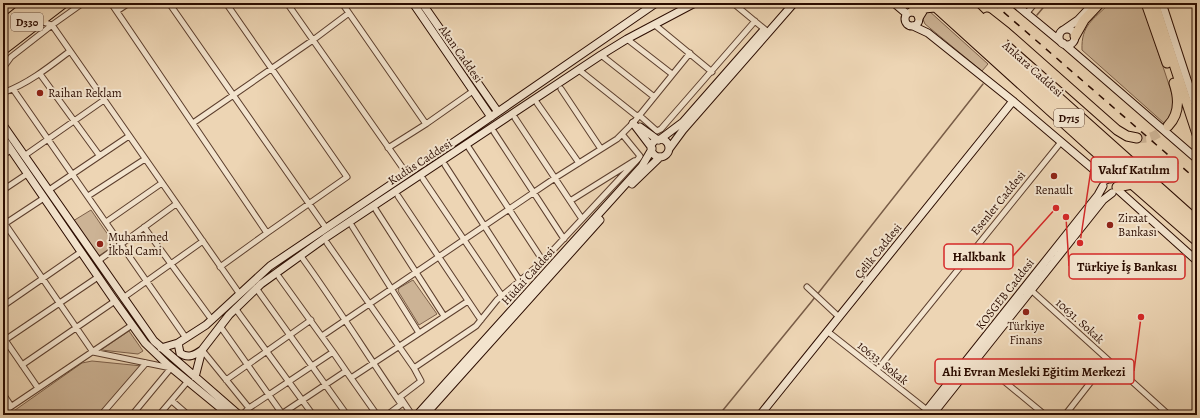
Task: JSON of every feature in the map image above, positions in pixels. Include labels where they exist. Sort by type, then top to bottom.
[{"type":"highway","points":[[3,24],[29,3]]},
{"type":"highway","name":"D330","points":[[3,32],[40,3]]},
{"type":"highway","name":"D330","points":[[3,40],[52,3]]},
{"type":"highway","points":[[3,50],[64,3]]},
{"type":"highway","points":[[914,15],[919,3]]},
{"type":"highway","name":"Ankara Caddesi","points":[[953,3],[1197,221]]},
{"type":"highway","points":[[967,3],[1006,32],[1117,130],[1127,136],[1137,138]]},
{"type":"highway","points":[[967,3],[1033,70],[1197,214]]},
{"type":"highway","points":[[1075,38],[1082,23],[1100,3]]},
{"type":"highway","points":[[1146,3],[1178,96],[1177,112],[1168,126]]},
{"type":"highway","points":[[1154,3],[1197,134]]},
{"type":"highway","points":[[914,15],[924,8],[936,4],[974,42],[1110,165],[1197,241]]},
{"type":"highway","name":"Ankara Caddesi","points":[[936,4],[1025,79],[1197,232]]},
{"type":"highway","points":[[974,42],[1025,79]]},
{"type":"highway","points":[[1106,181],[1110,165]]},
{"type":"highway","points":[[1115,190],[1132,184]]},
{"type":"highway","points":[[1179,216],[1197,236]]},
{"type":"street","points":[[3,68],[11,57],[83,3]]},
{"type":"street","points":[[111,3],[267,233]]},
{"type":"street","points":[[117,11],[129,3]]},
{"type":"street","points":[[169,3],[326,228]]},
{"type":"street","points":[[220,267],[347,177],[226,3]]},
{"type":"street","points":[[287,3],[407,174]]},
{"type":"street","points":[[342,3],[426,124]]},
{"type":"street","name":"Akan Caddesi","points":[[413,3],[491,117]]},
{"type":"street","name":"Akan Caddesi","points":[[422,3],[498,112]]},
{"type":"street","name":"Kudüs Caddesi","points":[[161,348],[178,343],[212,320],[270,266],[491,117],[656,3]]},
{"type":"street","name":"Kudüs Caddesi","points":[[194,377],[202,350],[220,326],[256,288],[325,238],[602,55],[685,6],[695,3]]},
{"type":"street","points":[[733,3],[766,31]]},
{"type":"street","points":[[637,118],[654,154],[660,157],[666,154],[788,3]]},
{"type":"street","points":[[652,148],[654,142],[687,117],[766,31],[794,3]]},
{"type":"street","points":[[894,3],[914,15],[928,33],[1013,101],[1106,181],[1116,181],[1115,190]]},
{"type":"street","points":[[1014,3],[1062,42],[1197,159]]},
{"type":"street","points":[[1026,14],[1035,3]]},
{"type":"street","points":[[1062,42],[1060,34],[1064,29],[1078,20],[1094,3]]},
{"type":"street","points":[[1162,3],[1197,110]]},
{"type":"street","points":[[193,123],[272,69],[349,13]]},
{"type":"street","points":[[914,15],[906,22],[928,33]]},
{"type":"street","points":[[913,26],[917,24],[914,15]]},
{"type":"street","points":[[40,21],[52,25],[239,294]]},
{"type":"street","points":[[579,70],[637,118],[657,131],[661,129],[755,22]]},
{"type":"street","points":[[1036,22],[1052,29],[1071,30],[1075,38],[1077,51],[1082,60]]},
{"type":"street","points":[[654,25],[712,72]]},
{"type":"street","points":[[1062,42],[1070,44],[1075,38]]},
{"type":"street","points":[[627,39],[672,74]]},
{"type":"street","points":[[3,82],[5,92],[13,89],[40,74],[70,51]]},
{"type":"street","points":[[322,336],[622,134],[637,118],[653,96],[690,53]]},
{"type":"street","points":[[602,55],[653,96]]},
{"type":"street","points":[[40,74],[99,155]]},
{"type":"street","points":[[13,89],[186,338]]},
{"type":"street","points":[[561,89],[601,149]]},
{"type":"street","points":[[388,148],[474,91]]},
{"type":"street","points":[[24,156],[104,100]]},
{"type":"street","name":"Çelik Caddesi","points":[[760,415],[1013,101]]},
{"type":"street","points":[[537,104],[579,163]]},
{"type":"street","points":[[515,118],[582,219]]},
{"type":"street","points":[[637,118],[658,140],[666,142],[669,149]]},
{"type":"street","points":[[3,125],[154,341],[240,415],[333,352]]},
{"type":"street","points":[[494,132],[564,239]]},
{"type":"street","points":[[414,368],[476,326],[502,296],[543,261],[640,156],[622,134]]},
{"type":"street","points":[[48,190],[129,136]]},
{"type":"street","points":[[3,138],[145,343],[172,368],[229,415]]},
{"type":"street","name":"Esenler Caddesi","points":[[877,370],[1061,142]]},
{"type":"street","points":[[469,148],[543,261]]},
{"type":"street","name":"Hüdai Caddesi","points":[[418,415],[642,166],[652,148]]},
{"type":"street","points":[[3,155],[11,150]]},
{"type":"street","name":"Hüdai Caddesi","points":[[425,415],[631,185],[660,157]]},
{"type":"street","points":[[570,201],[638,158]]},
{"type":"street","points":[[88,196],[145,159]]},
{"type":"street","points":[[445,165],[520,281]]},
{"type":"street","points":[[3,190],[27,174]]},
{"type":"street","points":[[423,179],[502,296]]},
{"type":"street","points":[[1106,181],[1106,191],[1115,190],[1197,261]]},
{"type":"street","name":"KOSGEB Caddesi","points":[[927,413],[1098,195],[1106,181]]},
{"type":"street","points":[[106,222],[162,183]]},
{"type":"street","name":"KOSGEB Caddesi","points":[[927,413],[976,358],[1104,200],[1115,190]]},
{"type":"street","points":[[398,196],[481,320]]},
{"type":"street","points":[[44,198],[4,224],[93,352],[172,368]]},
{"type":"street","points":[[98,261],[176,204]]},
{"type":"street","points":[[376,210],[444,316]]},
{"type":"street","points":[[352,226],[419,333]]},
{"type":"street","points":[[144,227],[212,320]]},
{"type":"street","points":[[123,298],[203,241]]},
{"type":"street","points":[[327,243],[422,381],[400,397],[402,403]]},
{"type":"street","points":[[3,306],[81,252]]},
{"type":"street","points":[[303,259],[326,291],[344,322],[373,364],[412,415]]},
{"type":"street","points":[[38,388],[4,338],[98,277]]},
{"type":"street","points":[[279,277],[377,415]]},
{"type":"street","points":[[807,287],[839,317]]},
{"type":"street","points":[[256,288],[347,415]]},
{"type":"street","name":"10631. Sokak","points":[[1031,290],[1169,415]]},
{"type":"street","points":[[351,378],[468,300]]},
{"type":"street","points":[[22,365],[115,301]]},
{"type":"street","points":[[236,308],[313,415]]},
{"type":"street","points":[[226,380],[311,320]]},
{"type":"street","points":[[3,412],[132,325]]},
{"type":"street","points":[[220,326],[282,415],[346,371]]},
{"type":"street","name":"10633. Sokak","points":[[828,331],[877,370],[927,413]]},
{"type":"street","points":[[178,343],[180,353],[184,355],[194,355],[202,350],[249,408]]},
{"type":"street","points":[[976,358],[1045,415]]},
{"type":"street","points":[[1065,415],[1108,360]]},
{"type":"street","points":[[101,415],[146,363]]},
{"type":"street","points":[[132,415],[172,368]]},
{"type":"street","points":[[159,415],[188,381]]},
{"type":"street","points":[[3,394],[11,406]]},
{"type":"street","points":[[172,401],[188,415]]},
{"type":"street","points":[[387,415],[402,403]]},
{"type":"shaded area","points":[[1110,3],[1140,3],[1143,6],[1174,100],[1172,112],[1165,124],[1082,50],[1082,42],[1086,29],[1093,19]]},
{"type":"shaded area","points":[[928,10],[988,64],[982,71],[925,24],[922,17]]},
{"type":"shaded area","points":[[91,210],[115,245],[97,257],[73,221]]},
{"type":"shaded area","points":[[413,280],[437,314],[419,325],[398,291],[399,288]]},
{"type":"shaded area","points":[[129,331],[143,351],[138,354],[101,350]]},
{"type":"shaded area","points":[[92,361],[142,366],[100,415],[8,415],[82,363]]},
{"type":"waterway","points":[[1037,15],[1047,3]]},
{"type":"waterway","points":[[719,415],[812,301],[983,84]]},
{"type":"tunnel","points":[[1137,138],[1150,137],[1168,126]]},
{"type":"railway","points":[[993,3],[1197,180]]},
{"type":"place","name":"Raihan Reklam","points":[[40,93]]},
{"type":"place","name":"Renault","points":[[1054,176]]},
{"type":"place","name":"Halkbank","points":[[1056,208]]},
{"type":"place","name":"Türkiye İş Bankası","points":[[1066,217]]},
{"type":"place","name":"Ziraat Bankası","points":[[1110,225]]},
{"type":"place","name":"Vakıf Katılım","points":[[1080,243]]},
{"type":"place","name":"Muhammed İkbal Cami","points":[[100,244]]},
{"type":"place","name":"Türkiye Finans","points":[[1026,312]]},
{"type":"place","name":"Ahi Evran Mesleki Eğitim Merkezi","points":[[1141,317]]}]
